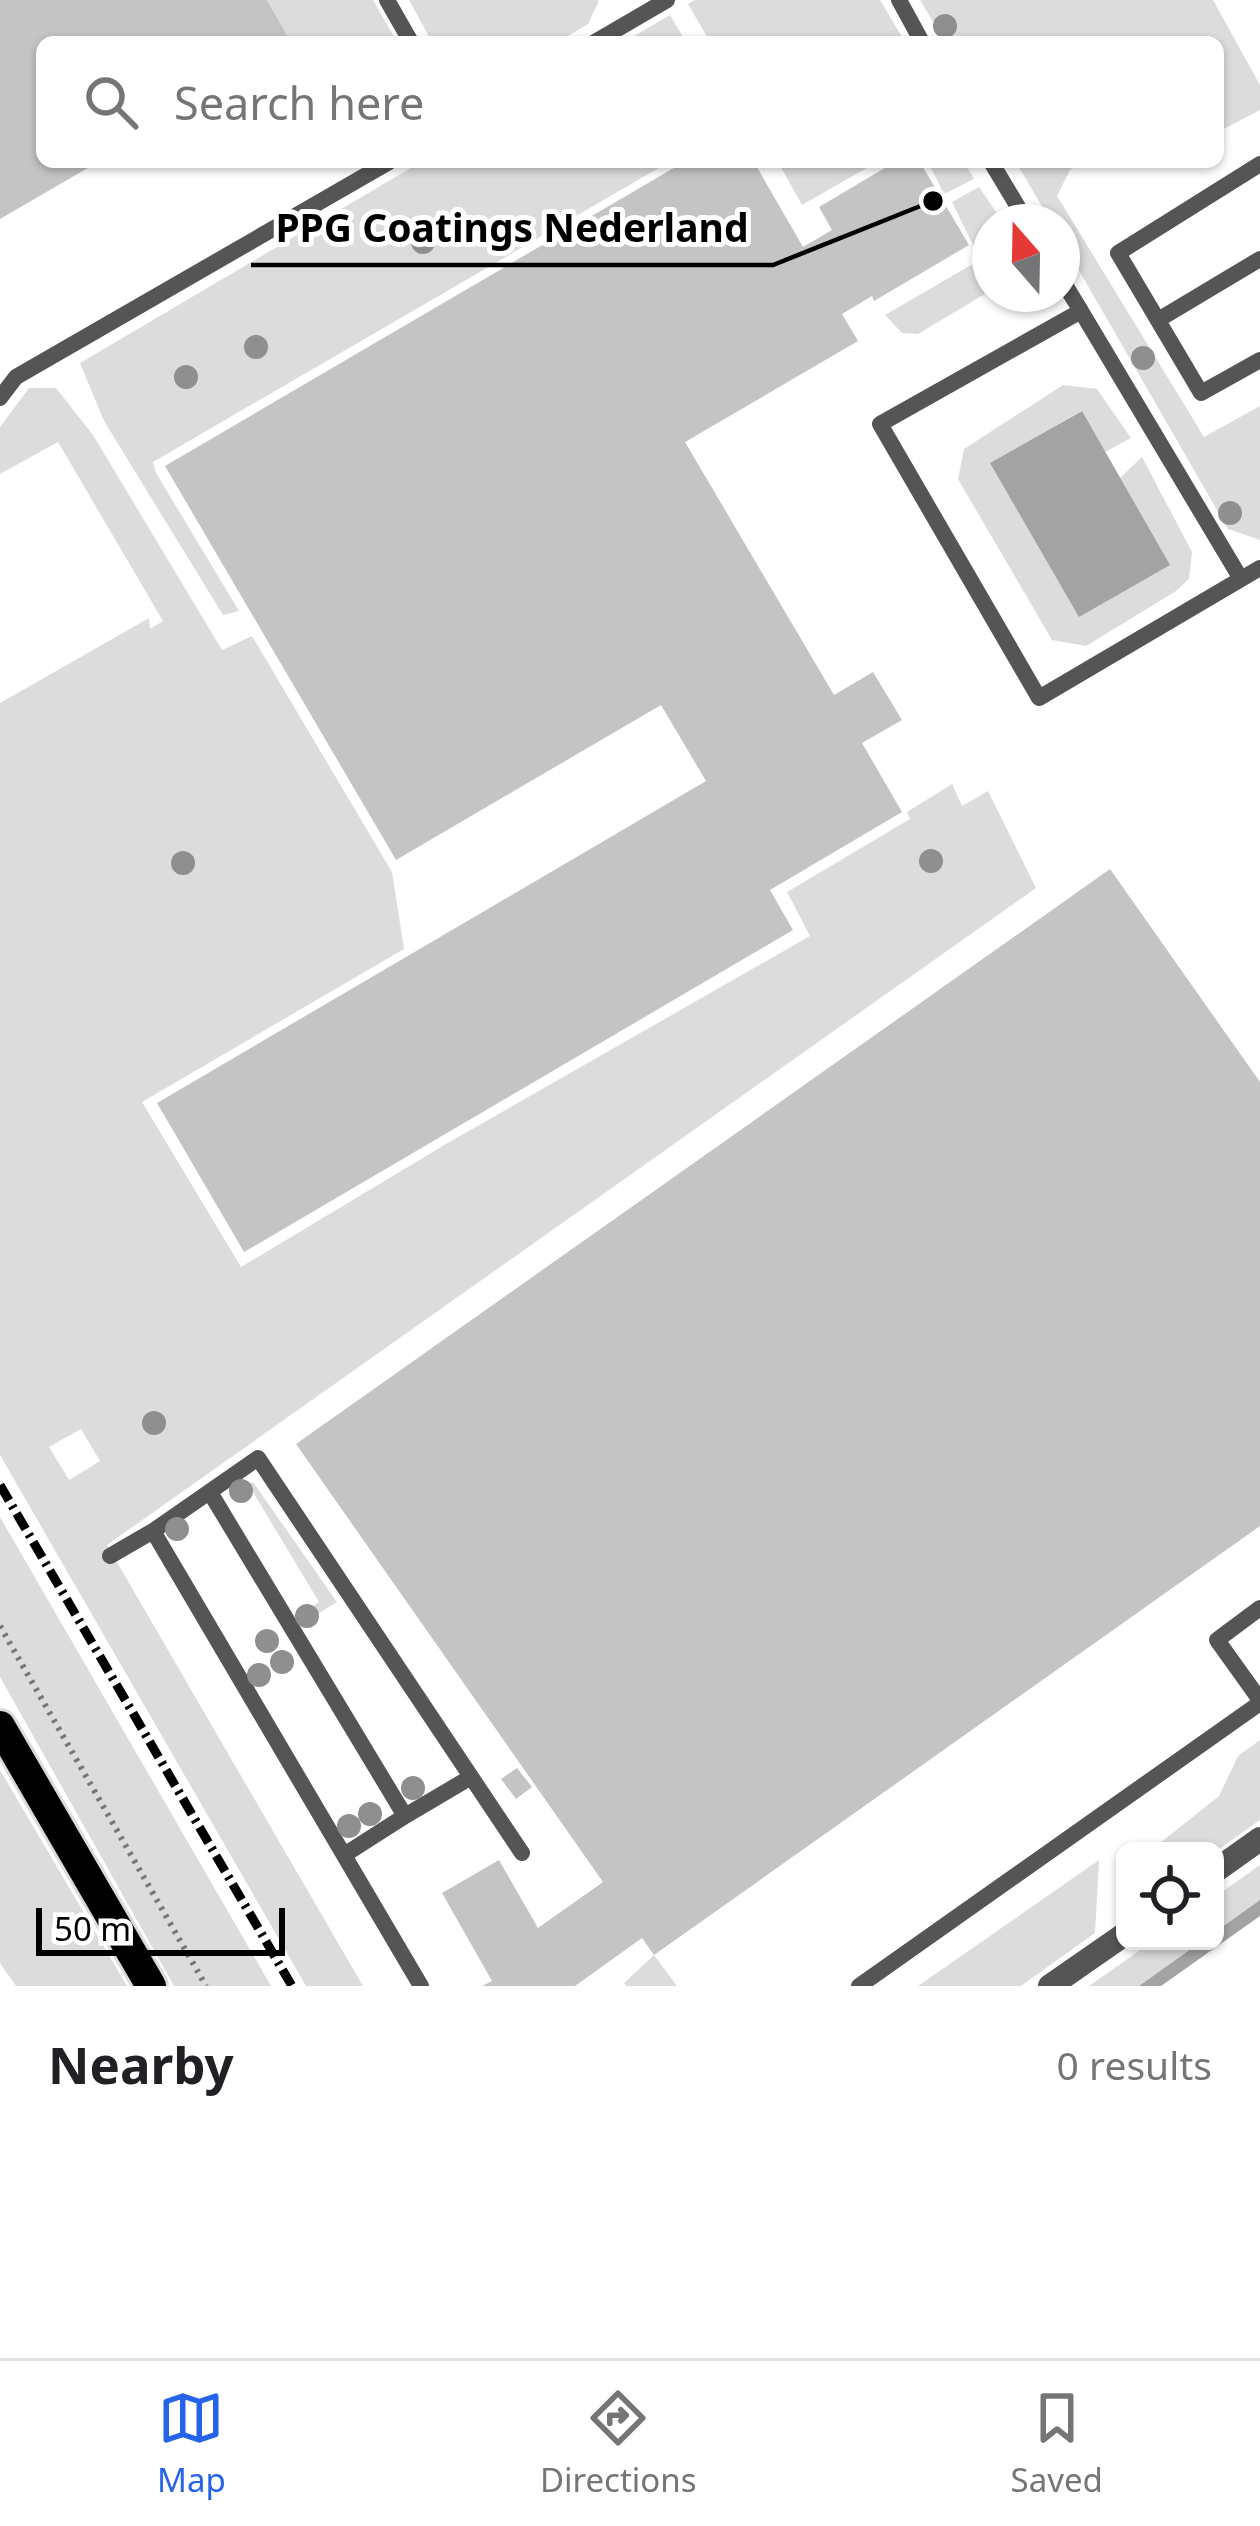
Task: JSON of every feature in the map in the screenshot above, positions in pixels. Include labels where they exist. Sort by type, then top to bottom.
[{"type":"main road","points":[[0,1726],[151,1986]]},
{"type":"street","points":[[1224,1865],[1260,1839]]},
{"type":"street","points":[[1050,1986],[1116,1940]]},
{"type":"lane","points":[[387,0],[408,36]]},
{"type":"lane","points":[[605,36],[667,0]]},
{"type":"lane","points":[[898,0],[919,36]]},
{"type":"lane","points":[[1260,164],[1118,253],[1202,393],[1260,360]]},
{"type":"lane","points":[[0,398],[16,377],[379,168]]},
{"type":"lane","points":[[995,168],[1017,204]]},
{"type":"lane","points":[[1158,320],[1260,259]]},
{"type":"lane","points":[[1241,580],[1081,311],[880,424],[1039,698],[1241,580],[1260,568]]},
{"type":"lane","points":[[110,1556],[211,1494],[258,1458],[522,1853]]},
{"type":"lane","points":[[211,1494],[405,1816]]},
{"type":"lane","points":[[154,1531],[421,1986]]},
{"type":"lane","points":[[860,1986],[1260,1702],[1216,1640],[1260,1608]]},
{"type":"lane","points":[[344,1855],[471,1777]]},
{"type":"path","points":[[0,1626],[206,1986]]},
{"type":"shaded area","points":[[267,0],[373,0],[394,36],[372,36],[288,36]]},
{"type":"shaded area","points":[[409,0],[598,0],[588,24],[568,36],[429,36]]},
{"type":"shaded area","points":[[695,0],[880,0],[901,36],[707,36],[688,4]]},
{"type":"shaded area","points":[[920,0],[1213,0],[1260,85],[1260,110],[1224,129],[1224,36],[941,36]]},
{"type":"shaded area","points":[[670,15],[682,36],[634,36]]},
{"type":"shaded area","points":[[411,168],[659,168],[153,462],[239,611],[223,615],[104,421],[80,363]]},
{"type":"shaded area","points":[[781,168],[867,168],[802,205]]},
{"type":"shaded area","points":[[931,168],[968,168],[974,179],[944,194]]},
{"type":"shaded area","points":[[1020,168],[1073,168],[1057,196],[1062,204],[1040,204]]},
{"type":"shaded area","points":[[979,187],[991,204],[972,204],[972,243],[952,202]]},
{"type":"shaded area","points":[[1080,234],[1204,437],[1260,406],[1260,540],[1228,529],[1080,272]]},
{"type":"shaded area","points":[[972,264],[972,302],[918,334],[902,333],[885,315]]},
{"type":"shaded area","points":[[1063,385],[1097,389],[1131,438],[1105,452],[1081,411],[991,463],[1169,565],[1120,478],[1142,457],[1192,552],[1189,579],[1176,591],[1086,646],[1052,640],[958,479],[964,449]]},
{"type":"shaded area","points":[[29,388],[56,388],[93,435],[222,650],[252,636],[392,872],[404,949],[142,1102],[241,1267],[810,936],[787,892],[910,819],[907,812],[952,784],[962,806],[988,791],[1036,888],[107,1545],[363,1986],[306,1986],[0,1455],[0,703],[149,618],[150,629],[163,621],[58,442],[0,474],[0,427]],"holes":[[[81,1429],[100,1461],[69,1480],[49,1447]]]},
{"type":"shaded area","points":[[1082,411],[1170,565],[1079,617],[990,463]]},
{"type":"shaded area","points":[[253,1482],[337,1602],[305,1622],[300,1615],[319,1602],[253,1492],[233,1500],[230,1495]]},
{"type":"shaded area","points":[[0,1517],[271,1986],[174,1986],[0,1677]]},
{"type":"shaded area","points":[[1260,1740],[1260,1820],[1224,1846],[1161,1842],[1219,1796],[1238,1756]]},
{"type":"shaded area","points":[[0,1770],[127,1986],[16,1986],[0,1963]]},
{"type":"shaded area","points":[[1099,1860],[1095,1933],[1021,1986],[918,1986]]},
{"type":"shaded area","points":[[1260,1865],[1260,1900],[1224,1926],[1224,1891]]},
{"type":"shaded area","points":[[1260,1900],[1260,1916],[1224,1941],[1224,1926]]},
{"type":"shaded area","points":[[1140,1950],[1189,1950],[1139,1986],[1089,1986]]},
{"type":"shaded area","points":[[1189,1950],[1212,1950],[1161,1986],[1139,1986]]},
{"type":"shaded area","points":[[654,1955],[677,1986],[626,1986],[624,1983]]},
{"type":"building","points":[[0,0],[267,0],[288,36],[36,36],[36,168],[88,168],[0,219]]},
{"type":"building","points":[[674,168],[757,168],[803,247],[832,230],[819,207],[885,168],[924,168],[969,245],[874,301],[872,296],[842,314],[858,341],[685,442],[834,695],[873,672],[902,720],[862,743],[902,812],[770,890],[793,930],[244,1252],[157,1103],[706,781],[661,705],[396,860],[165,466]]},
{"type":"building","points":[[1110,869],[1260,1082],[1260,1526],[654,1955],[642,1938],[575,1986],[482,1986],[492,1981],[442,1893],[499,1860],[538,1928],[603,1882],[296,1444]]},
{"type":"building","points":[[517,1768],[532,1787],[516,1799],[501,1779]]},
{"type":"railway","points":[[0,1485],[292,1986]]},
{"type":"place","name":"PPG Coatings Nederland","points":[[933,201]]}]
